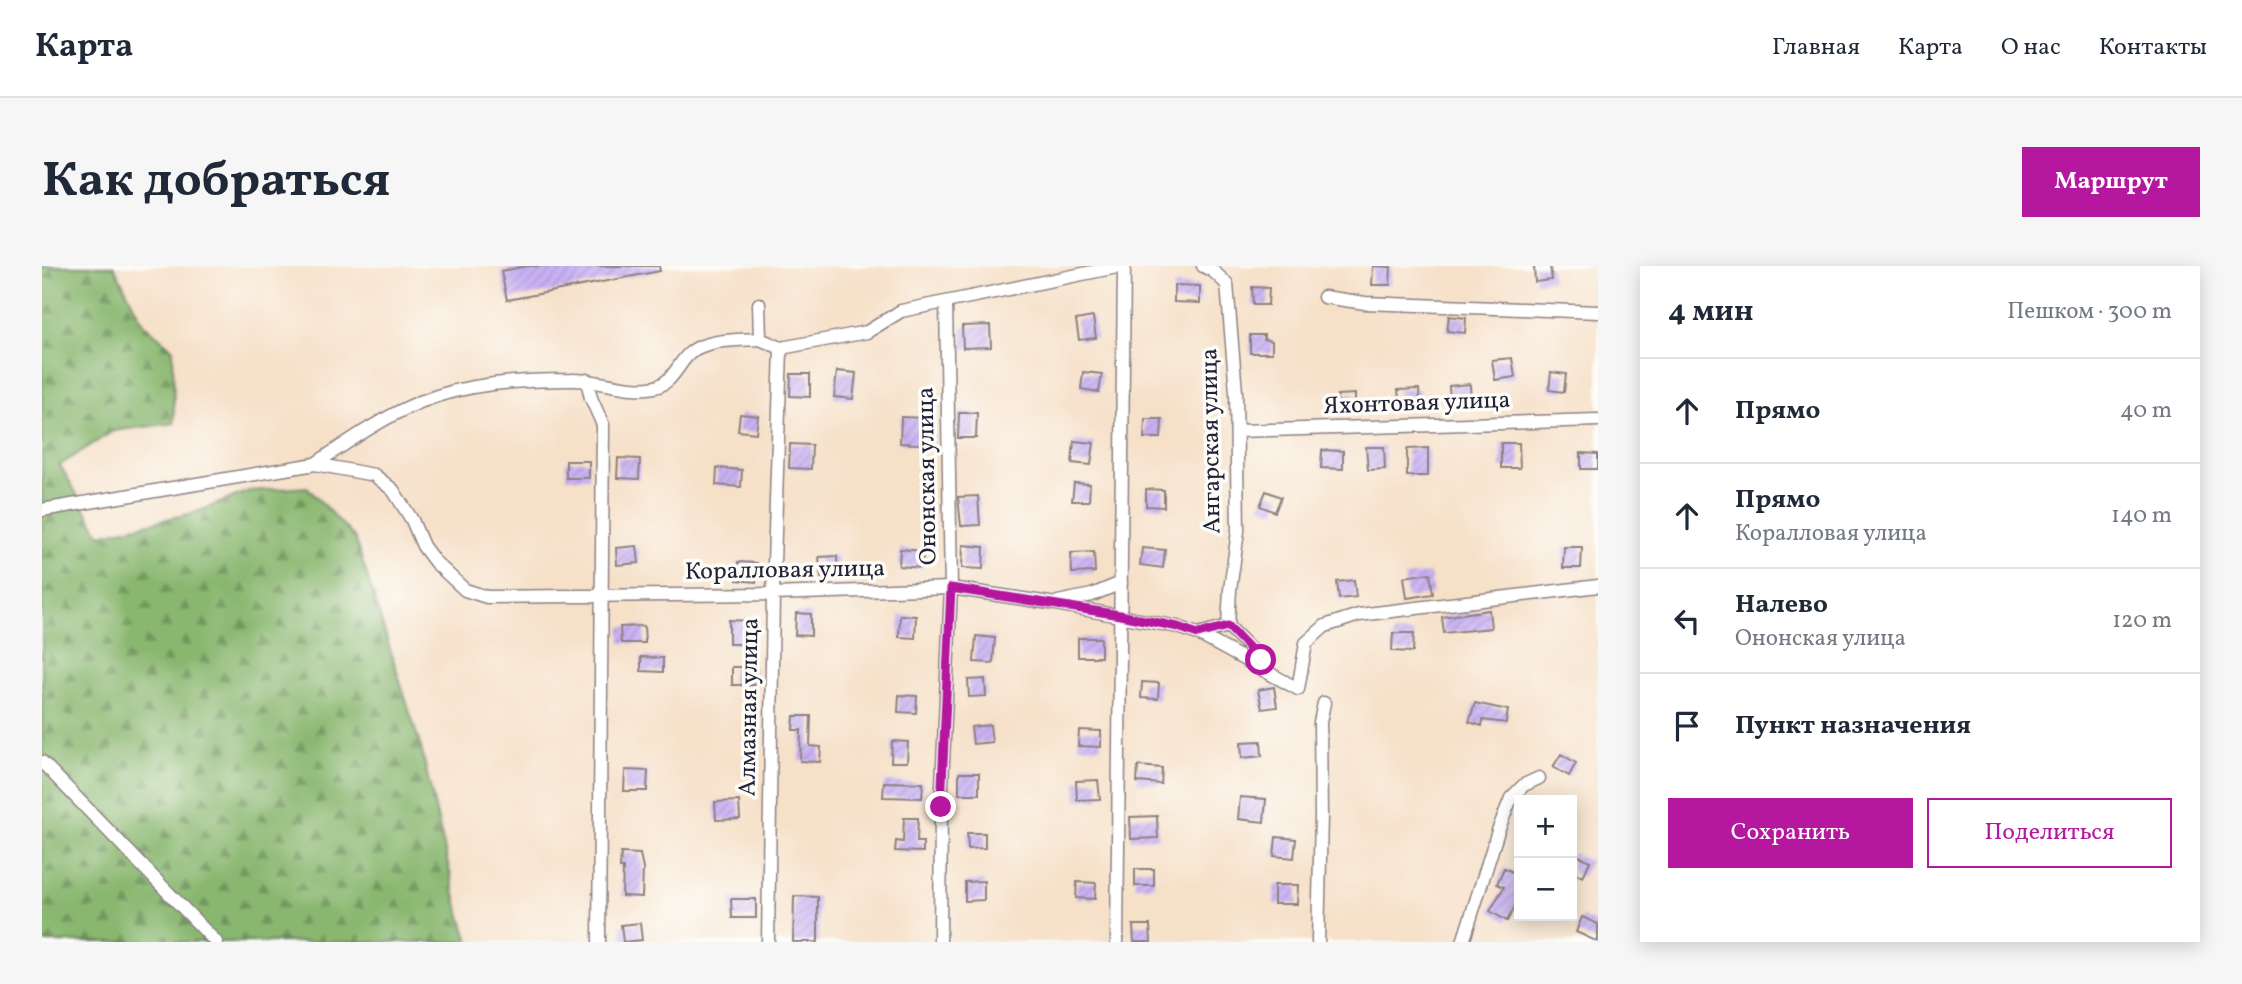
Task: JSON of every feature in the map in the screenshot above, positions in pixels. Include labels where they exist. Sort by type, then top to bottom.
[{"type":"street","points":[[42,510],[315,464],[347,442],[420,402],[461,391],[514,381],[587,380],[631,388],[657,387],[670,379],[696,349],[719,342],[760,339],[781,348],[867,332],[901,311],[1123,266],[1116,942]]},
{"type":"street","name":"Ангарская улица","points":[[1203,266],[1227,284],[1237,431],[1238,531],[1228,626]]},
{"type":"street","points":[[1324,297],[1365,303],[1598,312]]},
{"type":"street","name":"Ононская улица","points":[[940,942],[941,807],[951,588],[946,302]]},
{"type":"street","points":[[759,304],[760,339]]},
{"type":"street","name":"Алмазная улица","points":[[768,942],[773,594],[781,348]]},
{"type":"street","points":[[587,380],[591,398],[603,425],[599,942]]},
{"type":"street","name":"Яхонтовая улица","points":[[1237,431],[1598,420]]},
{"type":"street","name":"Коралловая улица","points":[[315,464],[374,475],[393,490],[412,520],[423,546],[435,562],[465,590],[487,597],[773,594],[951,588],[1178,627],[1198,634],[1298,689],[1306,643],[1325,625],[1359,615],[1598,586]]},
{"type":"street","points":[[1050,603],[1092,595],[1121,583]]},
{"type":"street","points":[[1198,634],[1228,626],[1261,660],[1268,673]]},
{"type":"street","points":[[1318,942],[1320,733],[1324,702]]},
{"type":"street","points":[[42,762],[216,942]]},
{"type":"street","points":[[1463,942],[1498,831],[1511,799],[1524,785],[1539,778]]},
{"type":"green space","points":[[42,266],[114,266],[143,324],[173,349],[174,423],[113,431],[60,465],[100,535],[197,512],[249,491],[307,487],[355,538],[421,748],[457,903],[469,942],[42,942]]},
{"type":"building","points":[[527,266],[659,266],[660,271],[507,300],[501,271]]},
{"type":"building","points":[[1373,266],[1391,267],[1390,285],[1372,285]]},
{"type":"building","points":[[1534,266],[1550,266],[1552,280],[1535,282]]},
{"type":"building","points":[[1174,285],[1200,286],[1200,303],[1174,302]]},
{"type":"building","points":[[1252,287],[1269,288],[1268,305],[1253,305]]},
{"type":"building","points":[[1449,316],[1466,318],[1465,333],[1447,331]]},
{"type":"building","points":[[1093,317],[1096,338],[1079,340],[1076,320]]},
{"type":"building","points":[[990,325],[991,347],[963,348],[962,326]]},
{"type":"building","points":[[1250,335],[1264,335],[1264,339],[1272,341],[1272,353],[1250,353]]},
{"type":"building","points":[[1512,358],[1515,377],[1495,380],[1492,360]]},
{"type":"building","points":[[837,371],[856,373],[853,399],[834,397]]},
{"type":"building","points":[[1083,372],[1102,374],[1099,392],[1081,389]]},
{"type":"building","points":[[1551,372],[1566,374],[1564,392],[1549,390]]},
{"type":"building","points":[[791,374],[810,374],[810,397],[790,396]]},
{"type":"building","points":[[1470,384],[1471,404],[1450,405],[1449,386]]},
{"type":"building","points":[[1419,389],[1420,406],[1400,408],[1398,390]]},
{"type":"building","points":[[1355,394],[1355,409],[1338,409],[1337,395]]},
{"type":"building","points":[[959,413],[977,413],[976,438],[958,438]]},
{"type":"building","points":[[740,414],[758,416],[756,433],[738,431]]},
{"type":"building","points":[[901,417],[925,418],[924,433],[934,434],[934,445],[900,443]]},
{"type":"building","points":[[1145,419],[1162,419],[1161,438],[1144,438]]},
{"type":"building","points":[[1074,441],[1094,443],[1091,465],[1072,463]]},
{"type":"building","points":[[1501,443],[1519,443],[1520,468],[1501,468]]},
{"type":"building","points":[[790,444],[812,445],[811,469],[789,468]]},
{"type":"building","points":[[1366,447],[1384,447],[1385,469],[1368,470]]},
{"type":"building","points":[[1428,448],[1428,476],[1407,476],[1407,449]]},
{"type":"building","points":[[1322,450],[1343,451],[1343,469],[1321,468]]},
{"type":"building","points":[[1581,453],[1598,454],[1598,469],[1581,469]]},
{"type":"building","points":[[618,458],[640,459],[639,479],[617,478]]},
{"type":"building","points":[[566,461],[589,461],[589,478],[566,478]]},
{"type":"building","points":[[717,468],[742,470],[741,487],[716,485]]},
{"type":"building","points":[[1074,483],[1090,484],[1089,501],[1072,501]]},
{"type":"building","points":[[1146,489],[1164,490],[1164,507],[1146,506]]},
{"type":"building","points":[[1266,491],[1281,497],[1275,512],[1260,506]]},
{"type":"building","points":[[978,496],[980,525],[961,526],[958,497]]},
{"type":"building","points":[[963,545],[984,547],[983,569],[962,568]]},
{"type":"building","points":[[637,546],[639,563],[617,565],[616,548]]},
{"type":"building","points":[[1564,547],[1582,547],[1581,568],[1563,568]]},
{"type":"building","points":[[1142,548],[1165,550],[1163,568],[1140,565]]},
{"type":"building","points":[[900,549],[923,551],[922,568],[899,566]]},
{"type":"building","points":[[1094,552],[1095,572],[1072,573],[1071,553]]},
{"type":"building","points":[[837,556],[838,577],[821,578],[819,557]]},
{"type":"building","points":[[738,562],[757,563],[756,582],[737,580]]},
{"type":"building","points":[[1430,573],[1433,594],[1407,598],[1404,577]]},
{"type":"building","points":[[1354,580],[1356,597],[1339,599],[1337,582]]},
{"type":"building","points":[[1489,610],[1491,628],[1444,633],[1442,617]]},
{"type":"building","points":[[796,613],[811,614],[811,636],[795,635]]},
{"type":"building","points":[[900,615],[916,616],[915,638],[899,637]]},
{"type":"building","points":[[729,620],[754,621],[754,644],[729,644]]},
{"type":"building","points":[[644,626],[645,643],[621,643],[620,627]]},
{"type":"building","points":[[1393,633],[1414,633],[1413,652],[1392,651]]},
{"type":"building","points":[[976,636],[995,638],[993,663],[974,662]]},
{"type":"building","points":[[1078,638],[1101,638],[1101,657],[1078,657]]},
{"type":"building","points":[[641,657],[663,658],[663,672],[641,671]]},
{"type":"building","points":[[732,667],[755,667],[755,685],[732,685]]},
{"type":"building","points":[[985,679],[986,696],[969,697],[968,680]]},
{"type":"building","points":[[1142,682],[1159,683],[1158,699],[1141,698]]},
{"type":"building","points":[[1274,687],[1277,707],[1262,709],[1258,690]]},
{"type":"building","points":[[899,695],[917,696],[916,713],[898,712]]},
{"type":"building","points":[[1475,703],[1508,710],[1506,723],[1483,720],[1482,726],[1469,722]]},
{"type":"building","points":[[794,716],[811,716],[810,746],[821,747],[820,762],[800,761],[801,730],[793,730]]},
{"type":"building","points":[[990,725],[992,742],[973,744],[971,727]]},
{"type":"building","points":[[1079,730],[1101,731],[1101,747],[1078,746]]},
{"type":"building","points":[[892,741],[908,742],[907,762],[891,762]]},
{"type":"building","points":[[1261,741],[1262,756],[1242,758],[1241,742]]},
{"type":"building","points":[[1561,754],[1576,763],[1569,776],[1553,767]]},
{"type":"building","points":[[1138,766],[1162,768],[1161,784],[1137,782]]},
{"type":"building","points":[[625,770],[648,771],[647,791],[624,791]]},
{"type":"building","points":[[959,773],[979,773],[979,794],[959,794]]},
{"type":"building","points":[[1098,780],[1100,799],[1077,800],[1076,781]]},
{"type":"building","points":[[884,782],[923,783],[922,798],[883,797]]},
{"type":"building","points":[[1240,797],[1266,799],[1264,822],[1238,819]]},
{"type":"building","points":[[739,801],[740,819],[716,820],[715,802]]},
{"type":"building","points":[[1157,816],[1158,838],[1131,839],[1130,817]]},
{"type":"building","points":[[904,818],[918,818],[917,842],[923,842],[923,852],[895,851],[896,841],[903,842]]},
{"type":"building","points":[[967,833],[985,833],[985,848],[968,849]]},
{"type":"building","points":[[1276,837],[1296,839],[1294,858],[1274,856]]},
{"type":"building","points":[[621,853],[640,854],[643,869],[642,897],[622,896]]},
{"type":"building","points":[[1577,855],[1590,861],[1583,877],[1577,874]]},
{"type":"building","points":[[1504,868],[1514,873],[1514,908],[1507,921],[1490,911],[1504,887],[1497,884]]},
{"type":"building","points":[[1135,869],[1154,869],[1154,886],[1135,886]]},
{"type":"building","points":[[984,881],[984,900],[965,901],[965,882]]},
{"type":"building","points":[[1077,882],[1096,883],[1095,899],[1076,898]]},
{"type":"building","points":[[1274,885],[1298,885],[1297,904],[1274,904]]},
{"type":"building","points":[[794,896],[818,897],[818,942],[793,942]]},
{"type":"building","points":[[731,899],[756,899],[756,918],[732,918]]},
{"type":"building","points":[[1582,917],[1598,924],[1598,942],[1576,932]]},
{"type":"building","points":[[640,923],[642,940],[623,942],[621,925]]},
{"type":"building","points":[[1133,925],[1150,925],[1151,942],[1134,942]]},
{"type":"route","points":[[941,807],[951,588],[1120,615],[1198,634],[1228,626],[1261,660]]}]
